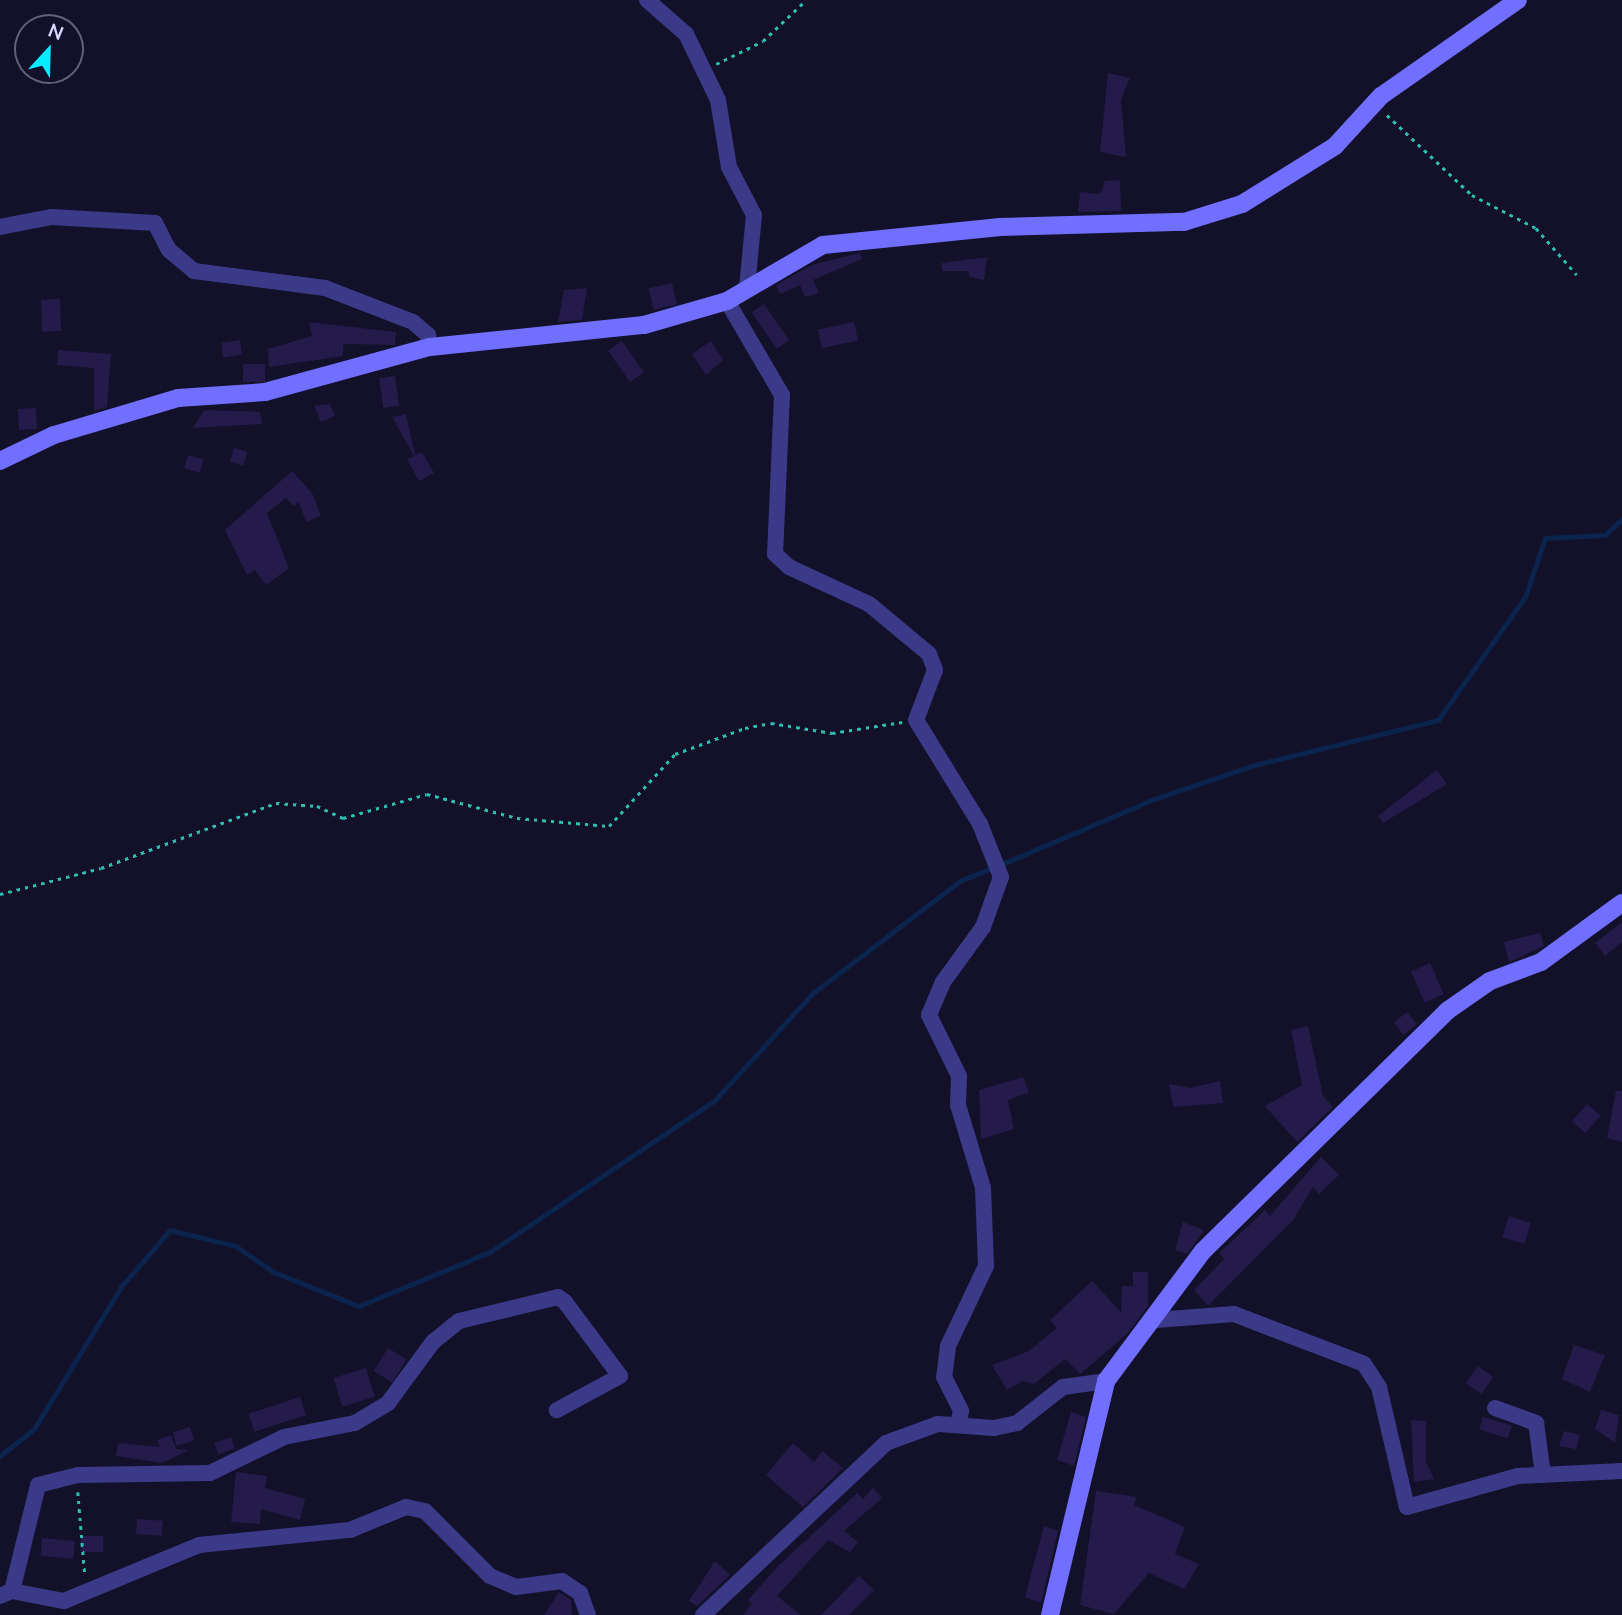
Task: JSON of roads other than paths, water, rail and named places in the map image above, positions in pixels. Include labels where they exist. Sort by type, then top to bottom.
[{"type":"street","points":[[647,0],[686,34],[707,69],[729,167],[752,200],[747,288]]},
{"type":"street","points":[[0,461],[54,435],[178,397],[265,393],[430,348],[644,325],[727,301],[823,245],[1000,227],[1195,218],[1242,204],[1307,166],[1373,106],[1518,0]]},
{"type":"street","points":[[0,226],[52,217],[155,223],[169,250],[194,271],[325,288],[413,322],[428,335],[430,348]]},
{"type":"street","points":[[727,301],[782,395],[775,554],[789,567],[869,604],[929,654],[935,670],[916,720],[980,824],[1001,877],[983,927],[943,982],[929,1015],[959,1076],[958,1105],[983,1188],[986,1266],[948,1346],[944,1377],[961,1411],[958,1424]]},
{"type":"street","points":[[1050,1615],[1106,1381],[1156,1320],[1203,1251],[1447,1011],[1490,981],[1541,962],[1622,903]]},
{"type":"street","points":[[557,1410],[620,1376],[565,1303],[558,1297],[459,1321],[433,1342],[388,1403],[355,1423],[284,1437],[210,1473],[78,1475],[38,1485],[6,1593],[40,1602],[95,1592],[199,1545],[350,1530],[406,1507],[425,1511],[490,1576],[516,1587],[562,1581],[580,1593],[588,1615]]},
{"type":"street","points":[[1156,1320],[1234,1314],[1364,1364],[1378,1387],[1407,1507],[1544,1475],[1622,1471]]},
{"type":"street","points":[[703,1615],[858,1463],[923,1427],[1017,1423],[1063,1387],[1106,1381]]},
{"type":"street","points":[[1495,1408],[1536,1423],[1544,1475]]},
{"type":"waterway","points":[[1000,865],[1149,801],[1251,766],[1438,720],[1525,597],[1545,538],[1605,535],[1622,519]]},
{"type":"waterway","points":[[0,1456],[34,1429],[121,1287],[170,1230],[236,1246],[274,1272],[359,1306],[490,1252],[714,1101],[813,993],[960,881],[992,868]]}]
